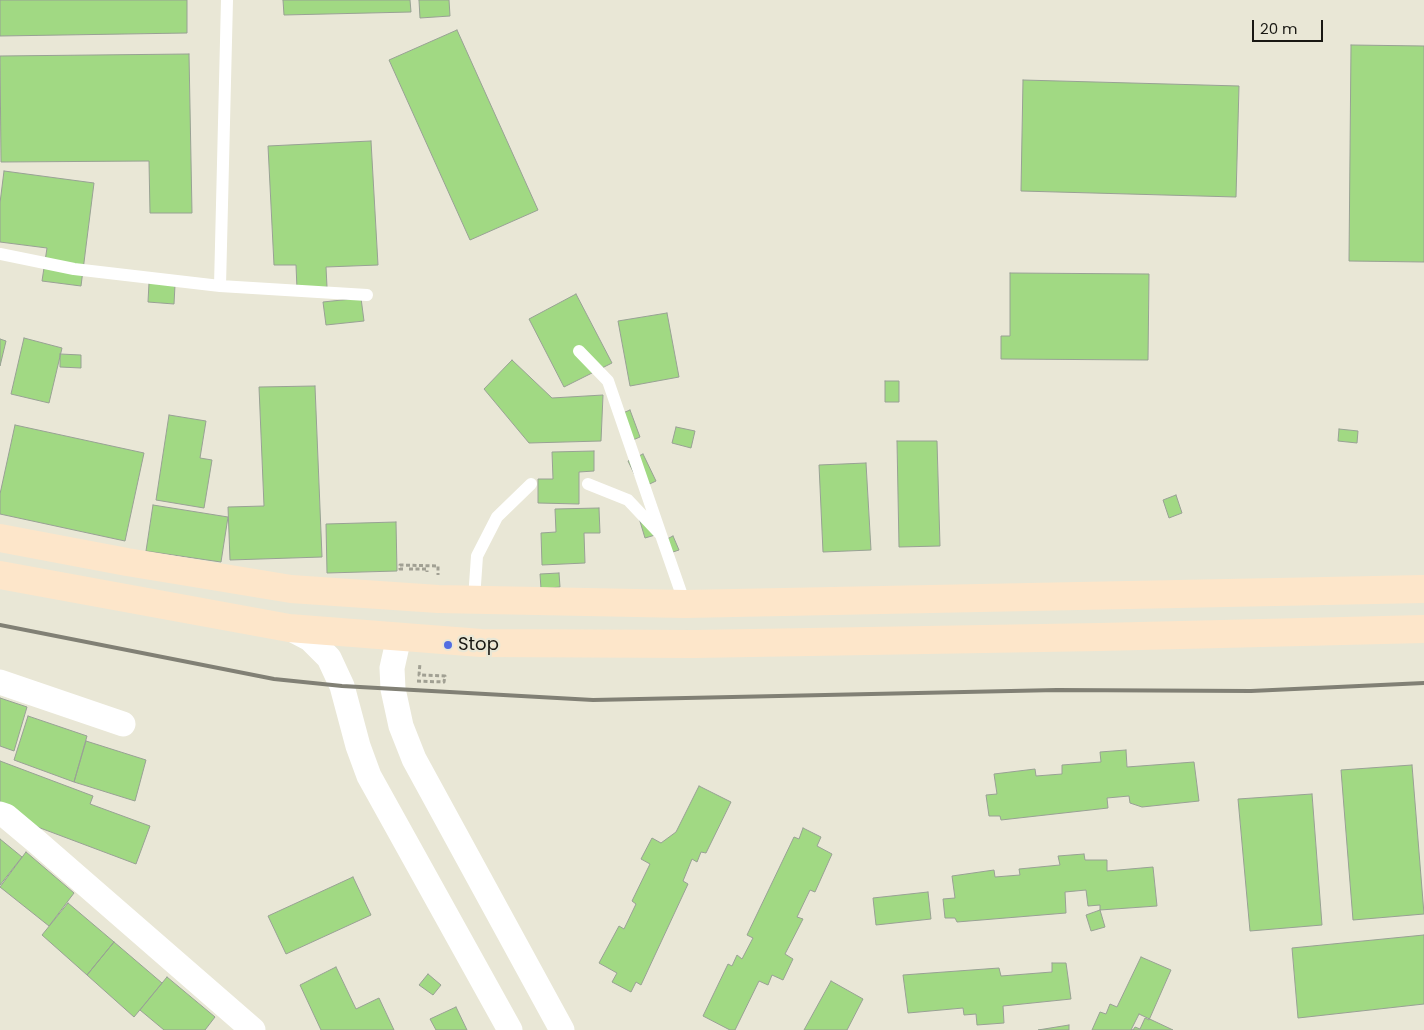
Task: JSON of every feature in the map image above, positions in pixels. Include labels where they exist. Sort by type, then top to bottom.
[{"type":"main road","points":[[0,538],[127,562],[291,589],[438,599],[685,604],[1424,589]]},
{"type":"main road","points":[[0,575],[289,628],[481,643],[694,644],[1424,629]]},
{"type":"street","points":[[289,628],[310,639],[328,658],[342,686],[358,746],[369,776],[510,1030]]},
{"type":"street","points":[[399,637],[392,668],[393,689],[401,726],[414,759],[562,1030]]},
{"type":"street","points":[[0,682],[123,724]]},
{"type":"street","points":[[0,814],[6,816],[37,842],[253,1030]]},
{"type":"lane","points":[[220,286],[227,0]]},
{"type":"lane","points":[[0,254],[74,269],[220,286],[367,295]]},
{"type":"lane","points":[[579,351],[608,381],[685,604]]},
{"type":"lane","points":[[474,599],[477,556],[497,517],[531,484]]},
{"type":"lane","points":[[588,484],[628,500],[661,535]]},
{"type":"path","points":[[427,569],[400,569],[400,565],[438,566]]},
{"type":"path","points":[[413,681],[444,682],[445,676],[419,675]]},
{"type":"building","points":[[0,0],[187,0],[187,33],[0,36]]},
{"type":"building","points":[[283,0],[410,0],[411,12],[284,15]]},
{"type":"building","points":[[419,0],[449,0],[450,16],[420,18]]},
{"type":"building","points":[[457,30],[538,210],[470,240],[389,60]]},
{"type":"building","points":[[1351,45],[1424,46],[1424,262],[1349,261]]},
{"type":"building","points":[[189,54],[192,213],[150,213],[149,161],[1,162],[0,56]]},
{"type":"building","points":[[1023,80],[1239,86],[1236,197],[1021,191]]},
{"type":"building","points":[[371,141],[378,265],[326,267],[327,287],[297,289],[296,265],[274,265],[268,146]]},
{"type":"building","points":[[4,171],[94,183],[81,286],[42,281],[47,248],[0,242],[0,203]]},
{"type":"building","points":[[1010,273],[1149,274],[1148,360],[1001,359],[1001,336],[1010,336]]},
{"type":"building","points":[[149,283],[175,285],[174,304],[148,302]]},
{"type":"building","points":[[576,294],[612,363],[564,387],[529,319]]},
{"type":"building","points":[[361,298],[364,321],[326,325],[323,302]]},
{"type":"building","points":[[667,313],[679,377],[630,386],[618,321]]},
{"type":"building","points":[[24,338],[62,348],[49,403],[11,394]]},
{"type":"building","points":[[0,339],[6,341],[0,366]]},
{"type":"building","points":[[60,354],[81,355],[81,368],[60,367]]},
{"type":"building","points":[[512,360],[552,398],[603,395],[601,441],[529,443],[484,389]]},
{"type":"building","points":[[885,381],[899,381],[899,402],[885,402]]},
{"type":"building","points":[[315,386],[322,557],[230,560],[228,507],[264,506],[259,387]]},
{"type":"building","points":[[630,410],[640,437],[628,442],[618,415]]},
{"type":"building","points":[[169,415],[206,421],[200,458],[212,460],[204,508],[156,500]]},
{"type":"building","points":[[15,425],[144,453],[125,541],[0,514],[0,494]]},
{"type":"building","points":[[676,427],[695,431],[691,448],[672,443]]},
{"type":"building","points":[[1339,429],[1358,431],[1357,443],[1338,441]]},
{"type":"building","points":[[897,441],[937,441],[940,546],[899,547]]},
{"type":"building","points":[[594,451],[594,471],[579,472],[579,504],[538,503],[538,479],[553,479],[552,452]]},
{"type":"building","points":[[643,454],[656,481],[641,488],[628,461]]},
{"type":"building","points":[[866,463],[871,550],[823,552],[819,465]]},
{"type":"building","points":[[1176,495],[1182,513],[1169,518],[1163,500]]},
{"type":"building","points":[[153,505],[228,517],[221,562],[146,551]]},
{"type":"building","points":[[599,508],[600,533],[584,533],[585,563],[542,565],[541,533],[556,532],[555,509]]},
{"type":"building","points":[[639,518],[662,533],[645,538]]},
{"type":"building","points":[[396,522],[397,571],[327,573],[326,524]]},
{"type":"building","points":[[673,536],[679,550],[670,553],[665,540]]},
{"type":"building","points":[[559,573],[560,587],[541,589],[540,574]]},
{"type":"building","points":[[0,698],[27,707],[14,751],[0,746]]},
{"type":"building","points":[[28,716],[87,736],[74,782],[14,760]]},
{"type":"building","points":[[86,741],[146,760],[135,801],[74,782]]},
{"type":"building","points":[[1126,750],[1127,767],[1194,762],[1199,801],[1142,807],[1130,803],[1129,796],[1107,798],[1108,808],[1001,820],[1000,816],[989,816],[986,795],[997,794],[994,774],[1035,769],[1036,776],[1062,774],[1062,765],[1101,762],[1100,752]]},
{"type":"building","points":[[0,761],[93,796],[90,804],[150,826],[136,864],[19,820],[0,806]]},
{"type":"building","points":[[1412,765],[1424,914],[1353,920],[1341,770]]},
{"type":"building","points":[[699,786],[731,802],[706,853],[701,852],[697,862],[692,859],[683,881],[688,884],[641,985],[636,982],[631,992],[612,982],[617,973],[599,963],[619,926],[624,929],[636,904],[632,901],[650,864],[641,859],[652,838],[661,843],[676,832]]},
{"type":"building","points":[[1312,794],[1322,925],[1250,931],[1238,799]]},
{"type":"building","points":[[803,828],[821,837],[817,846],[832,854],[815,892],[810,890],[797,917],[803,919],[785,954],[793,959],[783,980],[772,975],[768,985],[759,981],[735,1030],[730,1030],[703,1016],[728,964],[732,966],[737,955],[742,959],[753,938],[747,935],[794,837],[799,839]]},
{"type":"building","points":[[0,839],[22,857],[0,885]]},
{"type":"building","points":[[26,852],[74,893],[49,926],[0,887]]},
{"type":"building","points":[[1084,854],[1085,860],[1107,860],[1107,871],[1153,867],[1157,906],[1100,910],[1100,905],[1088,906],[1086,890],[1065,892],[1066,913],[957,922],[955,918],[945,918],[943,899],[955,898],[952,876],[994,870],[995,877],[1020,875],[1019,869],[1060,865],[1058,856]]},
{"type":"building","points":[[353,877],[371,915],[286,954],[268,916]]},
{"type":"building","points":[[928,892],[931,919],[876,925],[873,898]]},
{"type":"building","points":[[68,903],[114,942],[87,975],[42,935]]},
{"type":"building","points":[[1100,910],[1105,927],[1091,931],[1086,915]]},
{"type":"building","points":[[1424,935],[1424,1004],[1298,1018],[1292,948]]},
{"type":"building","points":[[114,942],[162,983],[134,1017],[87,975]]},
{"type":"building","points":[[1141,957],[1171,970],[1149,1020],[1145,1018],[1140,1029],[1135,1027],[1133,1030],[1092,1030],[1100,1012],[1106,1014],[1110,1004],[1117,1007]]},
{"type":"building","points":[[1052,963],[1066,963],[1071,999],[1003,1006],[1004,1023],[977,1025],[976,1014],[964,1015],[963,1008],[908,1013],[903,975],[999,968],[1001,976],[1052,972]]},
{"type":"building","points":[[336,967],[356,1009],[379,998],[394,1030],[321,1030],[300,985]]},
{"type":"building","points":[[428,974],[441,985],[433,995],[419,985]]},
{"type":"building","points":[[167,977],[215,1017],[205,1030],[164,1030],[140,1010]]},
{"type":"building","points":[[831,981],[863,999],[847,1030],[804,1030]]},
{"type":"building","points":[[456,1007],[467,1030],[436,1030],[430,1019]]},
{"type":"building","points":[[1139,1014],[1173,1030],[1131,1030]]},
{"type":"building","points":[[1069,1025],[1069,1030],[1038,1030]]},
{"type":"railway","points":[[0,625],[274,679],[342,686],[593,700],[1057,690],[1251,691],[1424,683]]},
{"type":"place","name":"Stop","points":[[448,645]]}]
